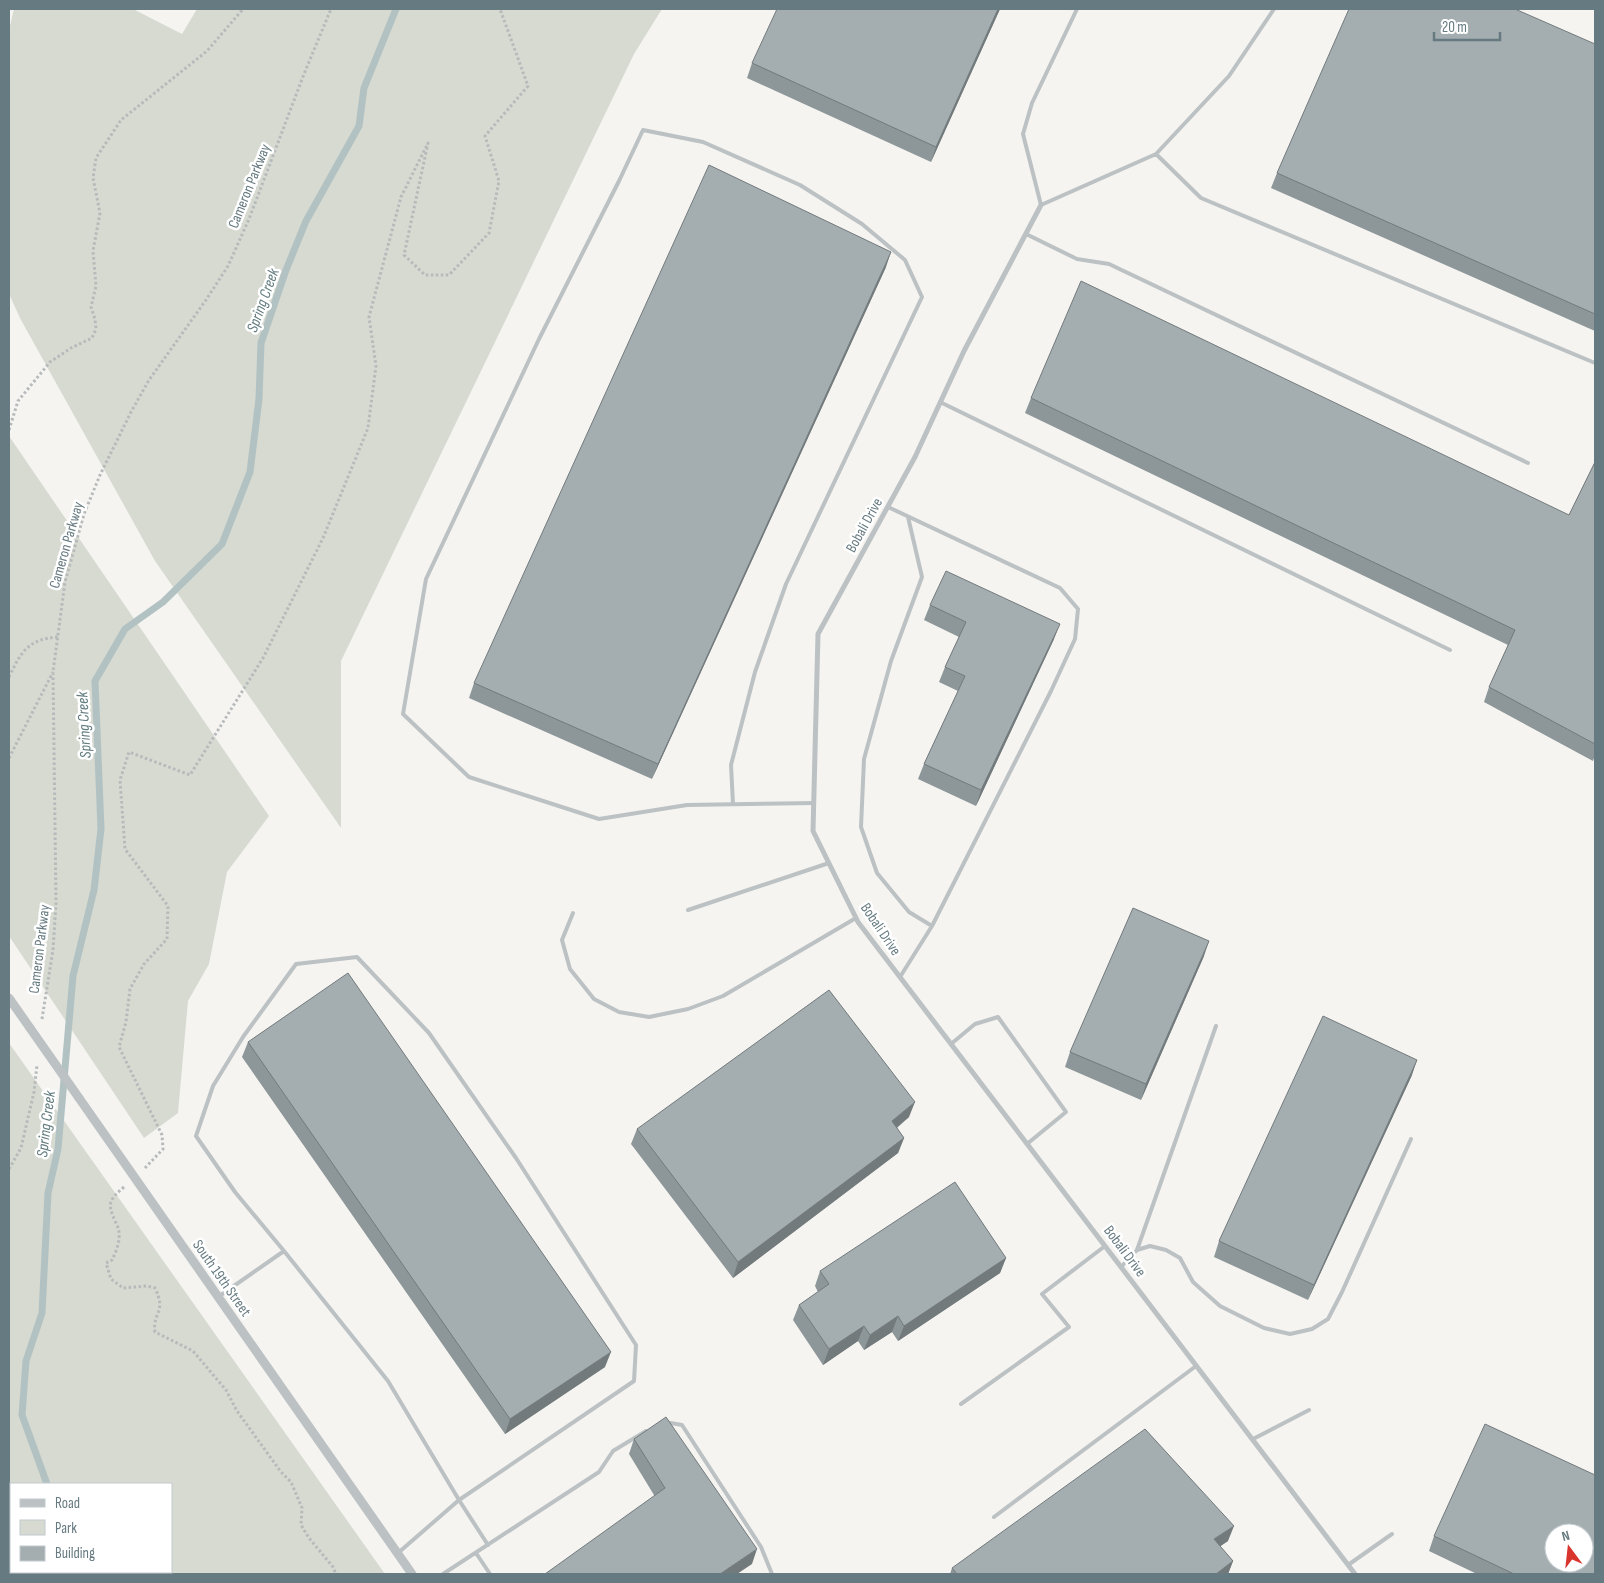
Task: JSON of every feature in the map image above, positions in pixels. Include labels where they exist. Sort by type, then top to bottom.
[{"type":"street","name":"Bobali Drive","points":[[1041,205],[964,351],[915,457],[818,634],[813,831],[856,918],[1355,1574]]},
{"type":"street","name":"South 19th Street","points":[[9,998],[412,1574]]},
{"type":"lane","points":[[1077,9],[1032,103],[1023,134],[1041,205],[1156,154],[1229,76],[1274,9]]},
{"type":"lane","points":[[733,804],[731,765],[755,672],[786,584],[922,298],[905,260],[862,224],[800,185],[703,142],[643,130],[539,339],[426,579],[403,714],[469,776],[599,819],[687,805],[814,803]]},
{"type":"lane","points":[[1156,154],[1202,198],[1595,363]]},
{"type":"lane","points":[[1026,234],[1077,259],[1109,264],[1528,462]]},
{"type":"lane","points":[[940,402],[1450,650]]},
{"type":"lane","points":[[888,507],[1060,588],[1078,609],[1075,639],[1055,682],[932,926],[900,977]]},
{"type":"lane","points":[[908,517],[922,577],[891,661],[864,759],[860,827],[877,873],[909,912],[932,926]]},
{"type":"lane","points":[[688,910],[829,864]]},
{"type":"lane","points":[[572,913],[562,940],[570,969],[594,999],[620,1012],[649,1017],[688,1009],[724,996],[856,918]]},
{"type":"lane","points":[[397,1554],[460,1500],[634,1381],[636,1345],[516,1158],[429,1033],[357,957],[296,964],[243,1037],[213,1086],[196,1136],[235,1192],[388,1381],[460,1500],[488,1545]]},
{"type":"lane","points":[[951,1044],[975,1024],[998,1017],[1066,1112],[1027,1144]]},
{"type":"lane","points":[[1121,1266],[1137,1250],[1216,1026]]},
{"type":"lane","points":[[1137,1250],[1150,1246],[1166,1250],[1180,1258],[1193,1282],[1220,1306],[1264,1328],[1290,1334],[1312,1329],[1328,1319],[1339,1298],[1410,1139]]},
{"type":"lane","points":[[961,1404],[1068,1327],[1042,1294],[1105,1246]]},
{"type":"lane","points":[[218,1297],[284,1251]]},
{"type":"lane","points":[[994,1517],[1196,1366]]},
{"type":"lane","points":[[1252,1439],[1309,1410]]},
{"type":"lane","points":[[662,1421],[682,1425],[761,1546],[772,1574]]},
{"type":"lane","points":[[443,1574],[599,1472],[613,1451],[654,1426]]},
{"type":"lane","points":[[1348,1565],[1392,1534]]},
{"type":"lane","points":[[476,1553],[490,1574]]},
{"type":"path","points":[[9,430],[18,400],[50,362],[92,338],[96,329],[91,307],[96,286],[93,251],[100,213],[93,178],[96,158],[121,120],[207,51],[243,9]]},
{"type":"path","name":"Cameron Parkway","points":[[41,1025],[53,950],[56,903],[54,672],[65,582],[84,514],[100,475],[149,380],[228,266],[331,9]]},
{"type":"path","points":[[336,1574],[333,1567],[309,1538],[301,1525],[302,1508],[291,1482],[281,1472],[237,1410],[226,1390],[193,1351],[155,1332],[154,1325],[160,1308],[160,1299],[155,1288],[147,1286],[123,1288],[111,1279],[108,1273],[106,1263],[112,1260],[120,1231],[111,1211],[112,1198],[163,1149],[162,1135],[119,1047],[126,1022],[130,990],[144,964],[167,939],[168,906],[125,849],[120,780],[129,752],[190,775],[263,658],[323,538],[368,428],[376,366],[370,317],[402,197],[428,143],[404,254],[425,275],[449,276],[489,233],[499,181],[485,136],[528,86],[500,9]]},
{"type":"path","points":[[9,677],[19,656],[27,647],[43,638],[58,637]]},
{"type":"path","points":[[9,758],[54,672]]},
{"type":"path","points":[[9,1169],[21,1148],[34,1092],[37,1064]]},
{"type":"green space","points":[[14,9],[133,9],[182,34],[197,9],[662,9],[634,54],[341,661],[341,828],[155,561],[21,320],[9,294],[9,30]]},
{"type":"green space","points":[[9,436],[269,816],[227,872],[209,964],[188,1001],[178,1113],[144,1138],[9,936]]},
{"type":"green space","points":[[9,1043],[385,1574],[9,1574]]},
{"type":"building","points":[[777,9],[998,9],[936,147],[752,63]]},
{"type":"building","points":[[1349,9],[1515,9],[1595,44],[1595,314],[1277,173]]},
{"type":"building","points":[[709,165],[891,252],[658,764],[474,683]]},
{"type":"building","points":[[1081,281],[1569,515],[1595,462],[1595,744],[1489,687],[1515,630],[1031,398]]},
{"type":"building","points":[[946,571],[1060,624],[981,790],[924,764],[965,676],[945,667],[966,622],[930,605]]},
{"type":"building","points":[[1133,908],[1209,941],[1146,1084],[1070,1052]]},
{"type":"building","points":[[348,973],[611,1352],[510,1419],[248,1042]]},
{"type":"building","points":[[829,990],[915,1102],[892,1121],[904,1138],[738,1262],[637,1129]]},
{"type":"building","points":[[1323,1016],[1417,1060],[1314,1285],[1219,1241]]},
{"type":"building","points":[[955,1182],[1006,1258],[904,1326],[898,1316],[870,1335],[864,1326],[829,1349],[799,1305],[829,1284],[820,1271]]},
{"type":"building","points":[[666,1417],[757,1549],[720,1574],[545,1574],[665,1488],[634,1439]]},
{"type":"building","points":[[1485,1424],[1595,1475],[1595,1574],[1514,1574],[1434,1536]]},
{"type":"building","points":[[1145,1429],[1234,1526],[1214,1539],[1233,1561],[1216,1574],[957,1574],[952,1568]]},
{"type":"waterway","name":"Spring Creek","points":[[47,1483],[22,1415],[26,1361],[42,1313],[48,1193],[58,1149],[73,976],[94,890],[101,829],[95,681],[125,629],[163,602],[222,544],[250,472],[259,399],[261,343],[286,270],[306,221],[359,126],[364,88],[396,9]]}]
